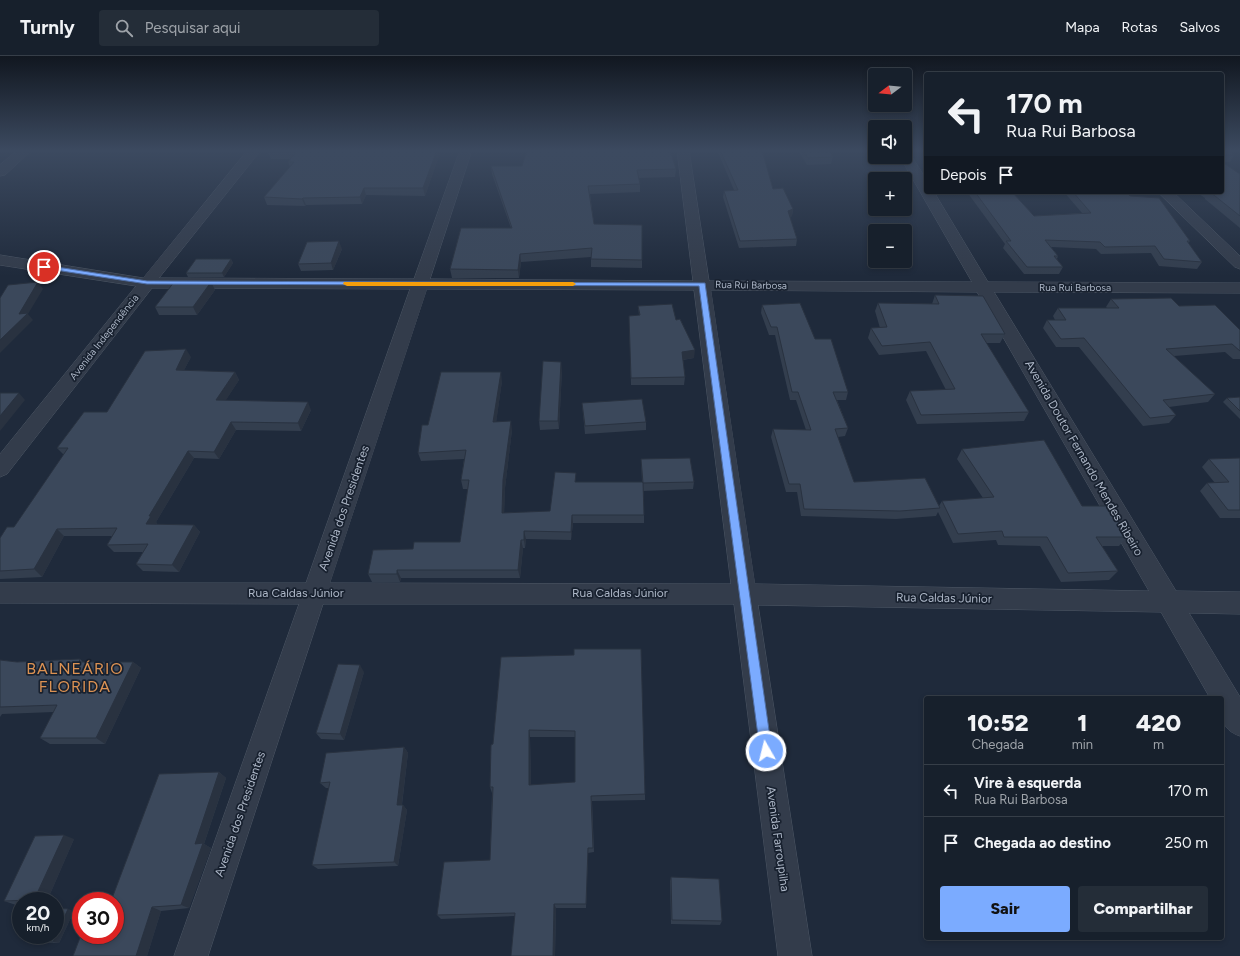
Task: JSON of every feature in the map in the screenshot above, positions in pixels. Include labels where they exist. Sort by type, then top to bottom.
[{"type":"street","name":"Avenida Independência","points":[[0,469],[147,282],[221,192]]},
{"type":"street","name":"Avenida dos Presidentes","points":[[191,956],[452,192]]},
{"type":"street","name":"Avenida Farroupilha","points":[[689,192],[795,956]]},
{"type":"street","name":"Avenida Doutor Fernando Mendes Ribeiro","points":[[929,194],[1224,696]]},
{"type":"street","points":[[1167,194],[1240,264]]},
{"type":"street","name":"Rua Rui Barbosa","points":[[0,260],[147,282],[1240,288]]},
{"type":"street","name":"Rua Caldas Júnior","points":[[0,593],[744,594],[1240,603]]},
{"type":"street","name":"Avenida Doutor Fernando Mendes Ribeiro","points":[[1224,696],[1240,723]]},
{"type":"building","points":[[268,192],[362,192],[360,197],[302,199],[264,197]]},
{"type":"building","points":[[500,192],[589,192],[594,224],[642,225],[642,260],[591,259],[592,248],[520,254],[518,270],[450,269],[461,228],[512,228]]},
{"type":"building","points":[[724,192],[785,192],[793,209],[788,211],[797,239],[740,241]]},
{"type":"building","points":[[1240,192],[1240,216],[1212,194]]},
{"type":"building","points":[[976,194],[1014,194],[1034,216],[1091,213],[1075,194],[1128,194],[1130,196],[1159,198],[1190,241],[1187,241],[1202,262],[1164,259],[1155,246],[1105,247],[1100,242],[1045,240],[1058,256],[1054,256],[1063,267],[1027,267],[1006,241],[1011,241]]},
{"type":"building","points":[[339,241],[331,263],[298,264],[307,242]]},
{"type":"building","points":[[196,259],[231,259],[222,273],[186,273]]},
{"type":"building","points":[[38,282],[19,314],[28,313],[0,340],[0,298],[8,285]]},
{"type":"building","points":[[174,282],[211,282],[193,307],[155,307]]},
{"type":"building","points":[[935,295],[983,296],[1005,334],[981,334],[1029,412],[921,415],[910,391],[955,389],[930,342],[882,346],[871,328],[887,327],[878,303],[939,304]]},
{"type":"building","points":[[1171,298],[1179,306],[1215,305],[1240,330],[1240,351],[1232,344],[1166,349],[1215,394],[1163,400],[1176,415],[1150,418],[1084,338],[1061,339],[1047,320],[1066,320],[1058,308],[1119,308],[1111,299]]},
{"type":"building","points":[[800,303],[815,339],[831,339],[848,392],[833,392],[848,428],[835,429],[854,482],[925,478],[940,508],[900,511],[804,509],[800,484],[789,484],[773,429],[811,430],[798,392],[792,392],[777,327],[771,327],[762,305]]},
{"type":"building","points":[[672,304],[676,320],[680,319],[695,350],[682,352],[685,377],[631,378],[629,316],[640,315],[638,306]]},
{"type":"building","points":[[186,349],[176,370],[235,372],[216,400],[308,402],[298,423],[231,422],[214,452],[188,451],[149,516],[151,516],[146,524],[194,525],[172,565],[136,564],[148,544],[107,545],[117,528],[57,529],[34,569],[0,571],[0,538],[7,527],[14,527],[68,448],[57,448],[84,412],[107,412],[145,351]]},
{"type":"building","points":[[543,361],[561,362],[558,421],[539,421]]},
{"type":"building","points":[[441,372],[501,372],[493,422],[511,421],[503,480],[502,513],[550,511],[555,472],[576,473],[575,482],[643,482],[644,515],[572,515],[571,532],[524,531],[524,540],[521,540],[518,570],[397,570],[397,574],[368,574],[373,550],[413,549],[414,542],[460,542],[469,480],[461,480],[466,450],[418,453],[422,425],[428,425]]},
{"type":"building","points":[[0,393],[19,393],[0,416]]},
{"type":"building","points":[[1240,397],[1240,411],[1227,398]]},
{"type":"building","points":[[642,399],[646,422],[585,426],[582,403]]},
{"type":"building","points":[[1044,440],[1082,506],[1109,506],[1127,537],[1096,537],[1118,571],[1068,573],[1047,537],[1004,537],[1002,531],[958,534],[942,501],[994,497],[962,449]]},
{"type":"building","points":[[690,458],[694,482],[643,483],[641,459]]},
{"type":"building","points":[[1240,458],[1240,510],[1228,510],[1207,483],[1229,482],[1209,459]]},
{"type":"building","points":[[574,649],[641,649],[645,794],[591,796],[593,848],[588,848],[586,904],[554,904],[553,956],[511,956],[515,913],[437,915],[444,862],[490,860],[493,787],[490,787],[491,745],[493,744],[501,657],[574,655]],"holes":[[[529,730],[575,731],[575,782],[529,785]]]},
{"type":"building","points":[[80,659],[79,662],[133,662],[96,738],[40,738],[57,705],[0,707],[0,660],[17,662]]},
{"type":"building","points":[[338,664],[360,665],[340,734],[316,733]]},
{"type":"building","points":[[404,747],[397,805],[403,805],[394,862],[312,865],[330,782],[320,783],[326,753]]},
{"type":"building","points":[[219,772],[195,844],[203,843],[181,905],[152,907],[136,956],[73,956],[78,944],[124,944],[124,892],[114,892],[159,774]]},
{"type":"building","points":[[64,835],[38,892],[12,892],[12,901],[4,901],[35,836]]},
{"type":"building","points":[[671,877],[719,879],[722,921],[672,920]]},
{"type":"building","points":[[64,909],[68,909],[64,918]]},
{"type":"slow traffic","points":[[347,284],[573,284]]},
{"type":"district","name":"BALNEÁRIO FLORIDA","points":[[75,677]]},
{"type":"route","points":[[44,267],[147,282],[702,284],[766,751]]}]
